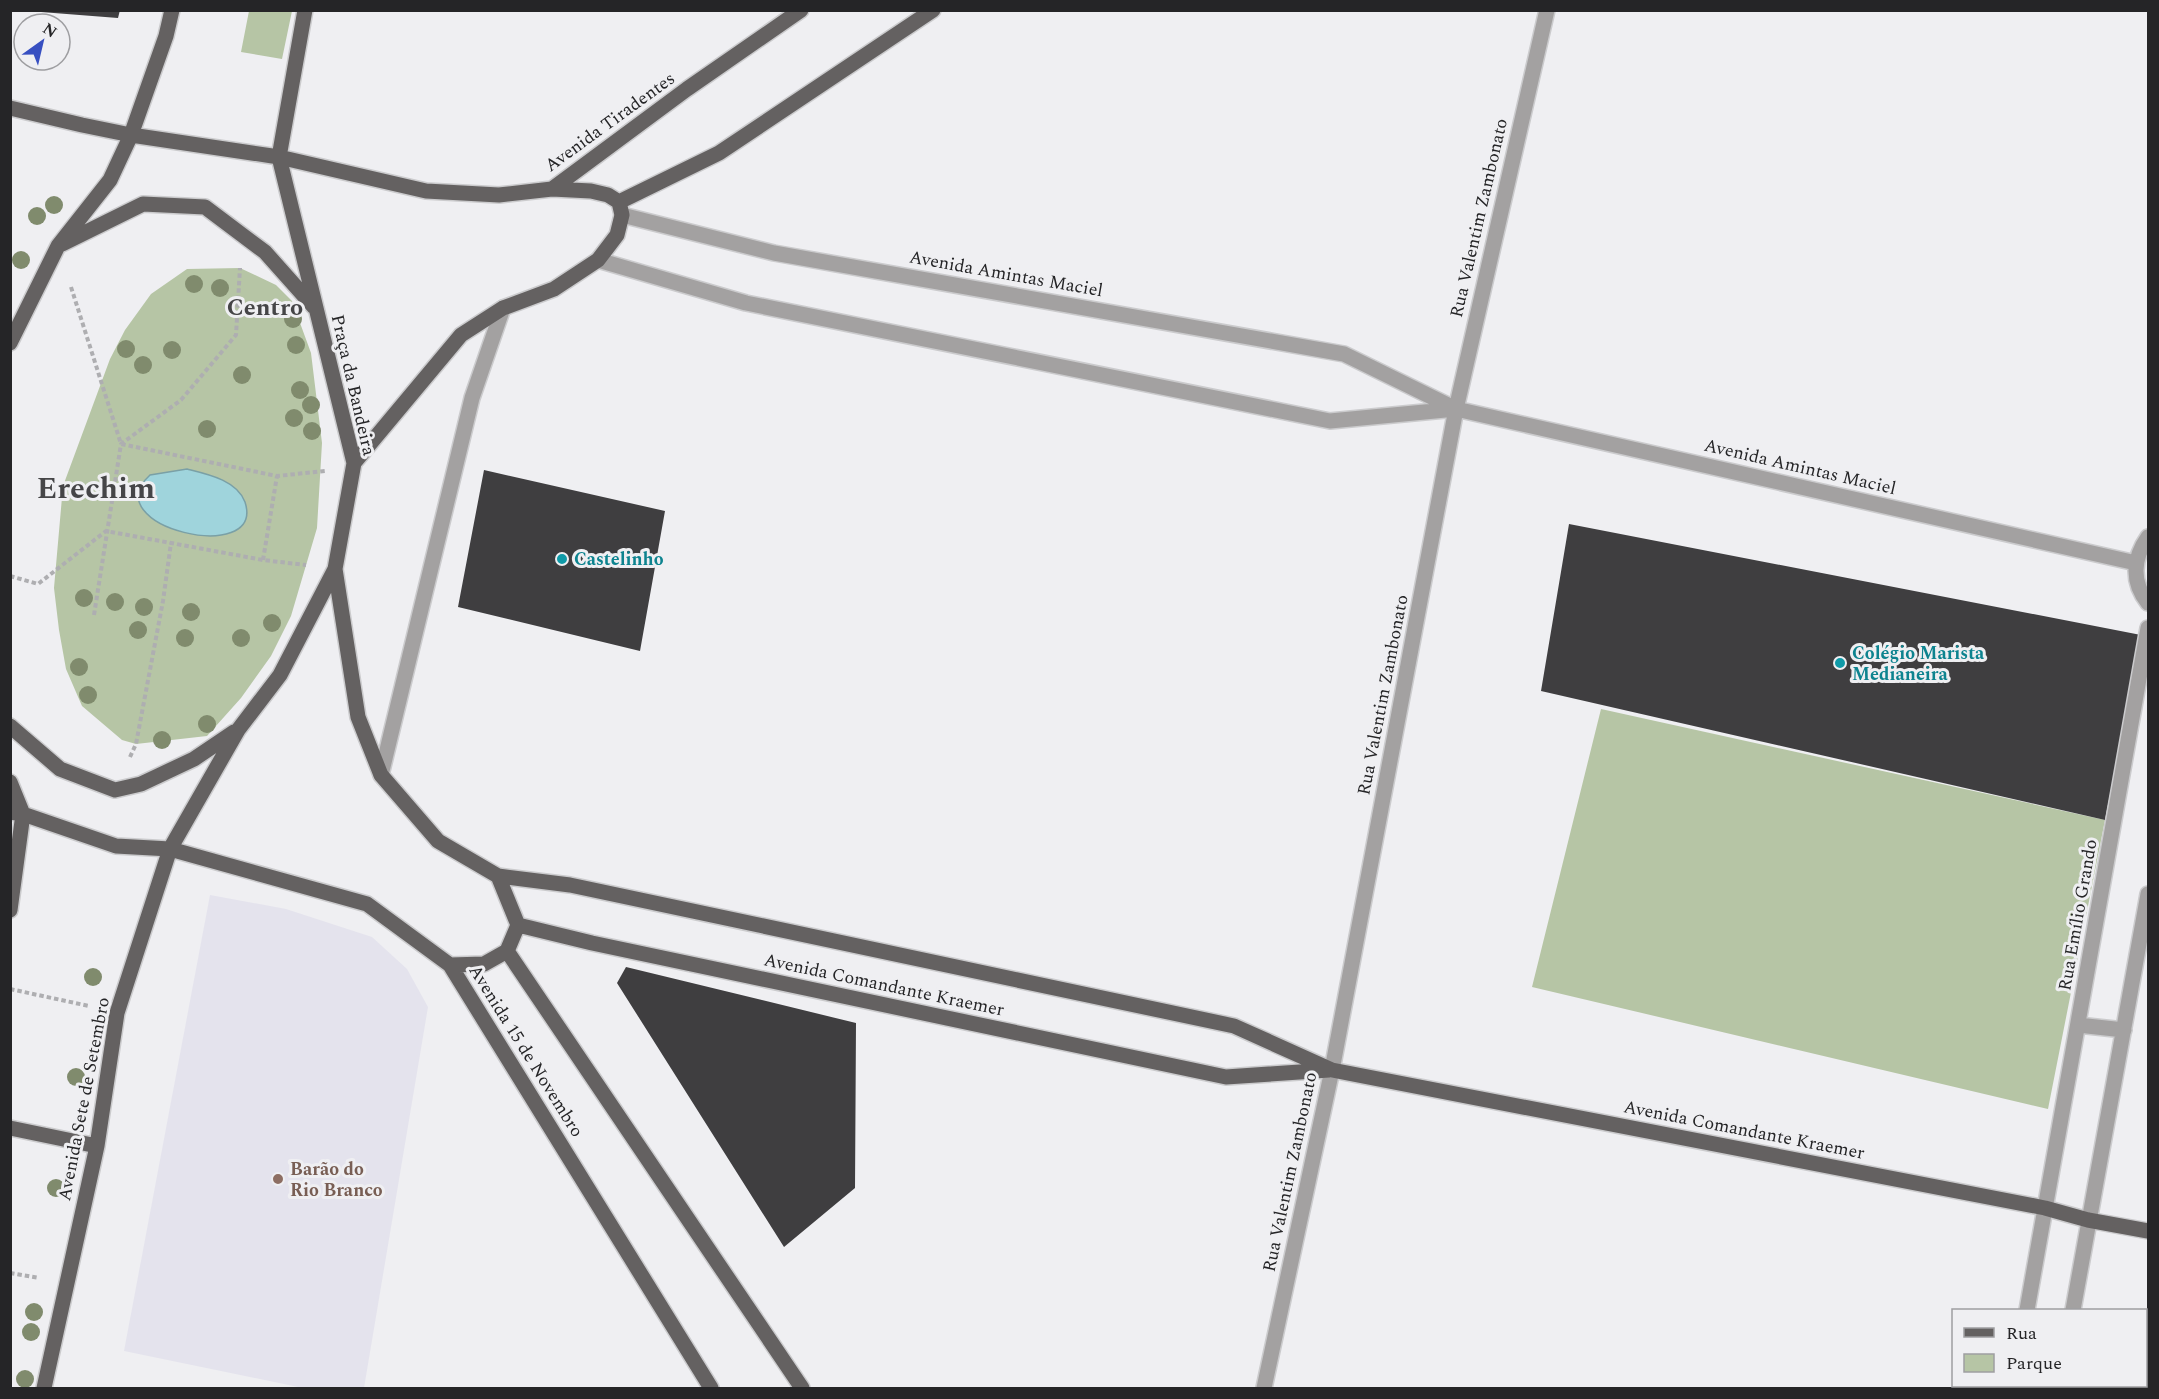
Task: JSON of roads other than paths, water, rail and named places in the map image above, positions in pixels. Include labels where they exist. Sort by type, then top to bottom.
[{"type":"main road","points":[[10,343],[58,246],[110,180],[132,135],[166,36],[172,10]]},
{"type":"main road","points":[[279,157],[305,10]]},
{"type":"main road","name":"Avenida Tiradentes","points":[[10,108],[132,135],[279,157],[426,191],[499,195],[552,189],[687,89],[801,10]]},
{"type":"main road","points":[[354,463],[461,335],[503,309],[554,289],[598,260],[617,235],[620,208],[719,153],[933,10]]},
{"type":"main road","name":"Praça da Bandeira","points":[[238,730],[280,675],[335,569],[354,463],[279,157]]},
{"type":"main road","name":"Avenida Amintas Maciel","points":[[552,189],[591,191],[608,195],[620,208]]},
{"type":"main road","points":[[58,246],[143,204],[205,207],[265,252],[316,309]]},
{"type":"main road","points":[[335,569],[358,717],[381,775],[438,841],[498,876],[518,925],[507,951],[484,964],[450,964]]},
{"type":"main road","points":[[10,726],[60,769],[115,790],[141,784],[194,759],[238,730]]},
{"type":"main road","name":"Avenida Sete de Setembro","points":[[44,1389],[97,1146],[117,1013],[170,849],[238,730]]},
{"type":"main road","points":[[10,782],[17,813],[10,910]]},
{"type":"main road","name":"Avenida 15 de Novembro","points":[[17,813],[116,846],[170,849],[367,904],[450,964],[711,1389]]},
{"type":"main road","name":"Avenida Comandante Kraemer","points":[[498,876],[570,885],[1234,1026],[1332,1070],[2045,1208],[2088,1220],[2148,1232]]},
{"type":"main road","name":"Avenida Comandante Kraemer","points":[[518,925],[603,946],[1226,1077],[1332,1070]]},
{"type":"main road","name":"Avenida 15 de Novembro","points":[[507,951],[802,1389]]},
{"type":"main road","points":[[10,1128],[97,1146]]},
{"type":"street","name":"Rua Valentim Zambonato","points":[[1264,1389],[1332,1070],[1456,409],[1546,10]]},
{"type":"street","name":"Avenida Amintas Maciel","points":[[620,208],[774,252],[1344,354],[1456,409],[2136,563]]},
{"type":"street","name":"Avenida Amintas Maciel","points":[[598,260],[746,303],[1330,421],[1456,409]]},
{"type":"street","points":[[381,775],[472,398],[503,309]]},
{"type":"street","points":[[2148,537],[2140,548],[2136,563],[2136,579],[2148,603]]},
{"type":"street","name":"Rua Emílio Grando","points":[[2027,1309],[2148,628]]},
{"type":"street","points":[[2073,1309],[2148,894]]},
{"type":"street","points":[[2078,1025],[2124,1030]]},
{"type":"water","points":[[187,469],[220,479],[235,488],[245,502],[245,522],[231,533],[209,536],[184,532],[161,524],[144,510],[139,494],[150,475]]},
{"type":"place","name":"Castelinho","points":[[562,559]]},
{"type":"place","name":"Colégio Marista Medianeira","points":[[1840,663]]},
{"type":"place","name":"Barão do Rio Branco","points":[[278,1179]]},
{"type":"district","name":"Centro","points":[[265,308]]},
{"type":"district","name":"Erechim","points":[[96,489]]}]
